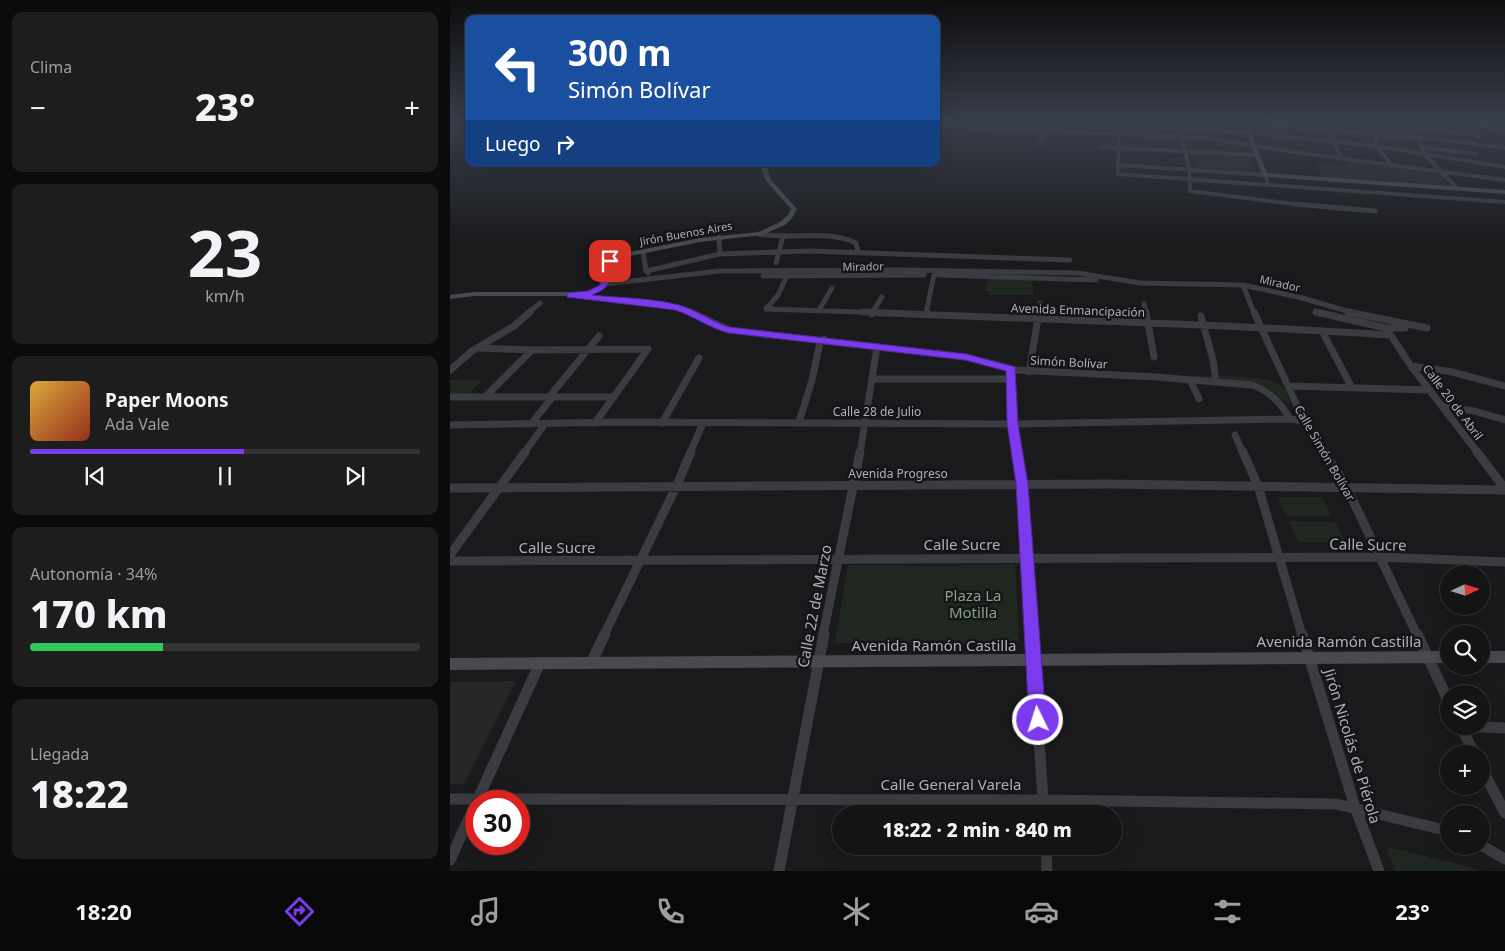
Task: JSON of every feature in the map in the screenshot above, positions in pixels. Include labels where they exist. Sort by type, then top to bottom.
[{"type":"street","points":[[1188,163],[1190,191],[1312,207],[1375,211]]},
{"type":"street","points":[[1260,163],[1269,185]]},
{"type":"street","points":[[1378,163],[1439,170],[1505,168]]},
{"type":"street","points":[[1432,163],[1458,189]]},
{"type":"street","points":[[1453,163],[1477,169],[1505,180]]},
{"type":"street","points":[[1477,163],[1477,169]]},
{"type":"street","points":[[1505,192],[1120,165],[1118,174],[1505,202]]},
{"type":"street","name":"Jirón Buenos Aires","points":[[603,286],[607,263],[621,257],[719,237],[759,234],[775,228],[789,218],[794,209],[768,180],[764,167]]},
{"type":"street","points":[[1361,182],[1368,192]]},
{"type":"street","points":[[1470,190],[1480,200]]},
{"type":"street","points":[[759,234],[770,236],[830,236],[848,239],[856,243],[858,252]]},
{"type":"street","points":[[776,263],[784,236]]},
{"type":"street","points":[[719,237],[720,254]]},
{"type":"street","points":[[643,251],[649,280]]},
{"type":"street","points":[[646,271],[720,254],[780,252],[858,252],[1070,260]]},
{"type":"street","name":"Mirador","points":[[603,286],[720,271],[900,270],[1078,273],[1126,281]]},
{"type":"street","points":[[926,316],[934,275]]},
{"type":"street","name":"Mirador","points":[[649,280],[705,276],[934,275],[1243,285],[1302,298],[1338,310],[1427,328]]},
{"type":"street","name":"Avenida Enmancipación","points":[[787,276],[778,295],[766,309],[1146,324],[1259,326],[1322,331],[1388,331]]},
{"type":"street","name":"Calle Simón Bolívar","points":[[1243,285],[1259,326],[1304,421],[1346,486],[1441,685]]},
{"type":"street","points":[[450,297],[474,294],[586,294],[603,286]]},
{"type":"street","points":[[819,310],[832,288]]},
{"type":"street","name":"Simón Bolívar","points":[[570,295],[676,307],[716,326],[729,330],[824,339],[966,357],[1011,374],[1029,372],[1190,380],[1258,386],[1277,400],[1290,419]]},
{"type":"street","points":[[872,314],[882,297]]},
{"type":"street","points":[[450,370],[472,351],[514,326],[540,303]]},
{"type":"street","points":[[1029,372],[1040,303]]},
{"type":"street","points":[[1144,304],[1146,324],[1154,357]]},
{"type":"street","points":[[1316,312],[1388,331],[1405,328]]},
{"type":"street","points":[[1201,316],[1215,362],[1215,375]]},
{"type":"street","points":[[1322,331],[1352,388]]},
{"type":"street","name":"Calle 20 de Abril","points":[[1388,331],[1411,366],[1505,489]]},
{"type":"street","points":[[531,424],[551,399],[550,396],[599,336]]},
{"type":"street","points":[[799,422],[812,380],[820,342],[824,339]]},
{"type":"street","name":"Calle 22 de Marzo","points":[[779,871],[838,558],[855,484],[877,347]]},
{"type":"street","points":[[479,348],[532,350],[648,348],[595,423]]},
{"type":"street","points":[[486,396],[532,350]]},
{"type":"street","points":[[662,423],[700,358]]},
{"type":"street","points":[[1411,366],[1452,372],[1505,386]]},
{"type":"street","points":[[873,379],[1011,374],[1013,424],[1022,484],[1043,805]]},
{"type":"street","points":[[1190,380],[1199,399]]},
{"type":"street","points":[[1288,386],[1430,390]]},
{"type":"street","points":[[450,397],[614,396]]},
{"type":"street","points":[[1443,406],[1483,413],[1505,420]]},
{"type":"street","name":"Calle 28 de Julio","points":[[450,424],[865,422],[1013,424],[1290,419],[1304,421]]},
{"type":"street","points":[[592,663],[677,485],[703,423]]},
{"type":"street","points":[[450,555],[545,424]]},
{"type":"street","name":"Jirón Nicolás de Piérola","points":[[1235,436],[1258,486],[1354,807],[1379,871]]},
{"type":"street","name":"Avenida Progreso","points":[[450,488],[1022,484],[1505,489]]},
{"type":"street","name":"Calle Sucre","points":[[450,561],[1026,557],[1379,557],[1505,562]]},
{"type":"street","name":"Avenida Ramón Castilla","points":[[450,664],[1440,657]]},
{"type":"street","points":[[1490,657],[1505,657]]},
{"type":"street","points":[[482,790],[540,663]]},
{"type":"street","points":[[1490,727],[1505,728]]},
{"type":"street","points":[[1490,783],[1505,812]]},
{"type":"street","name":"Calle General Varela","points":[[450,799],[465,800]]},
{"type":"street","name":"Calle General Varela","points":[[530,801],[1043,800],[1336,804],[1440,829]]},
{"type":"street","points":[[450,860],[465,827]]},
{"type":"street","points":[[1490,849],[1505,858]]},
{"type":"street","points":[[1046,855],[1047,871]]},
{"type":"shaded area","points":[[1349,163],[1362,163],[1438,172],[1451,187],[1322,178],[1316,164],[1349,166]]},
{"type":"shaded area","points":[[516,681],[464,784],[450,784],[450,682]]},
{"type":"green space","points":[[1195,163],[1253,163],[1256,172],[1196,168]]},
{"type":"green space","points":[[989,278],[1032,279],[1034,295],[989,295],[990,291],[985,291],[986,281],[989,281]]},
{"type":"green space","points":[[1179,376],[1230,376],[1270,381],[1279,384],[1284,389],[1291,407],[1270,389],[1257,383]]},
{"type":"green space","points":[[450,380],[482,380],[469,394],[450,394]]},
{"type":"green space","points":[[1277,497],[1322,497],[1332,516],[1286,516]]},
{"type":"green space","points":[[1288,521],[1335,522],[1346,543],[1298,542]]},
{"type":"green space","name":"Plaza La Motilla","points":[[1015,564],[1019,643],[835,643],[848,565]]},
{"type":"green space","points":[[1392,848],[1470,867],[1479,871],[1395,871],[1386,849]]},
{"type":"route","points":[[610,261],[606,266],[606,282],[604,286],[590,293],[570,295],[676,307],[684,309],[708,323],[729,330],[824,339],[966,357],[1011,369],[1013,424],[1022,484],[1038,720]]}]
